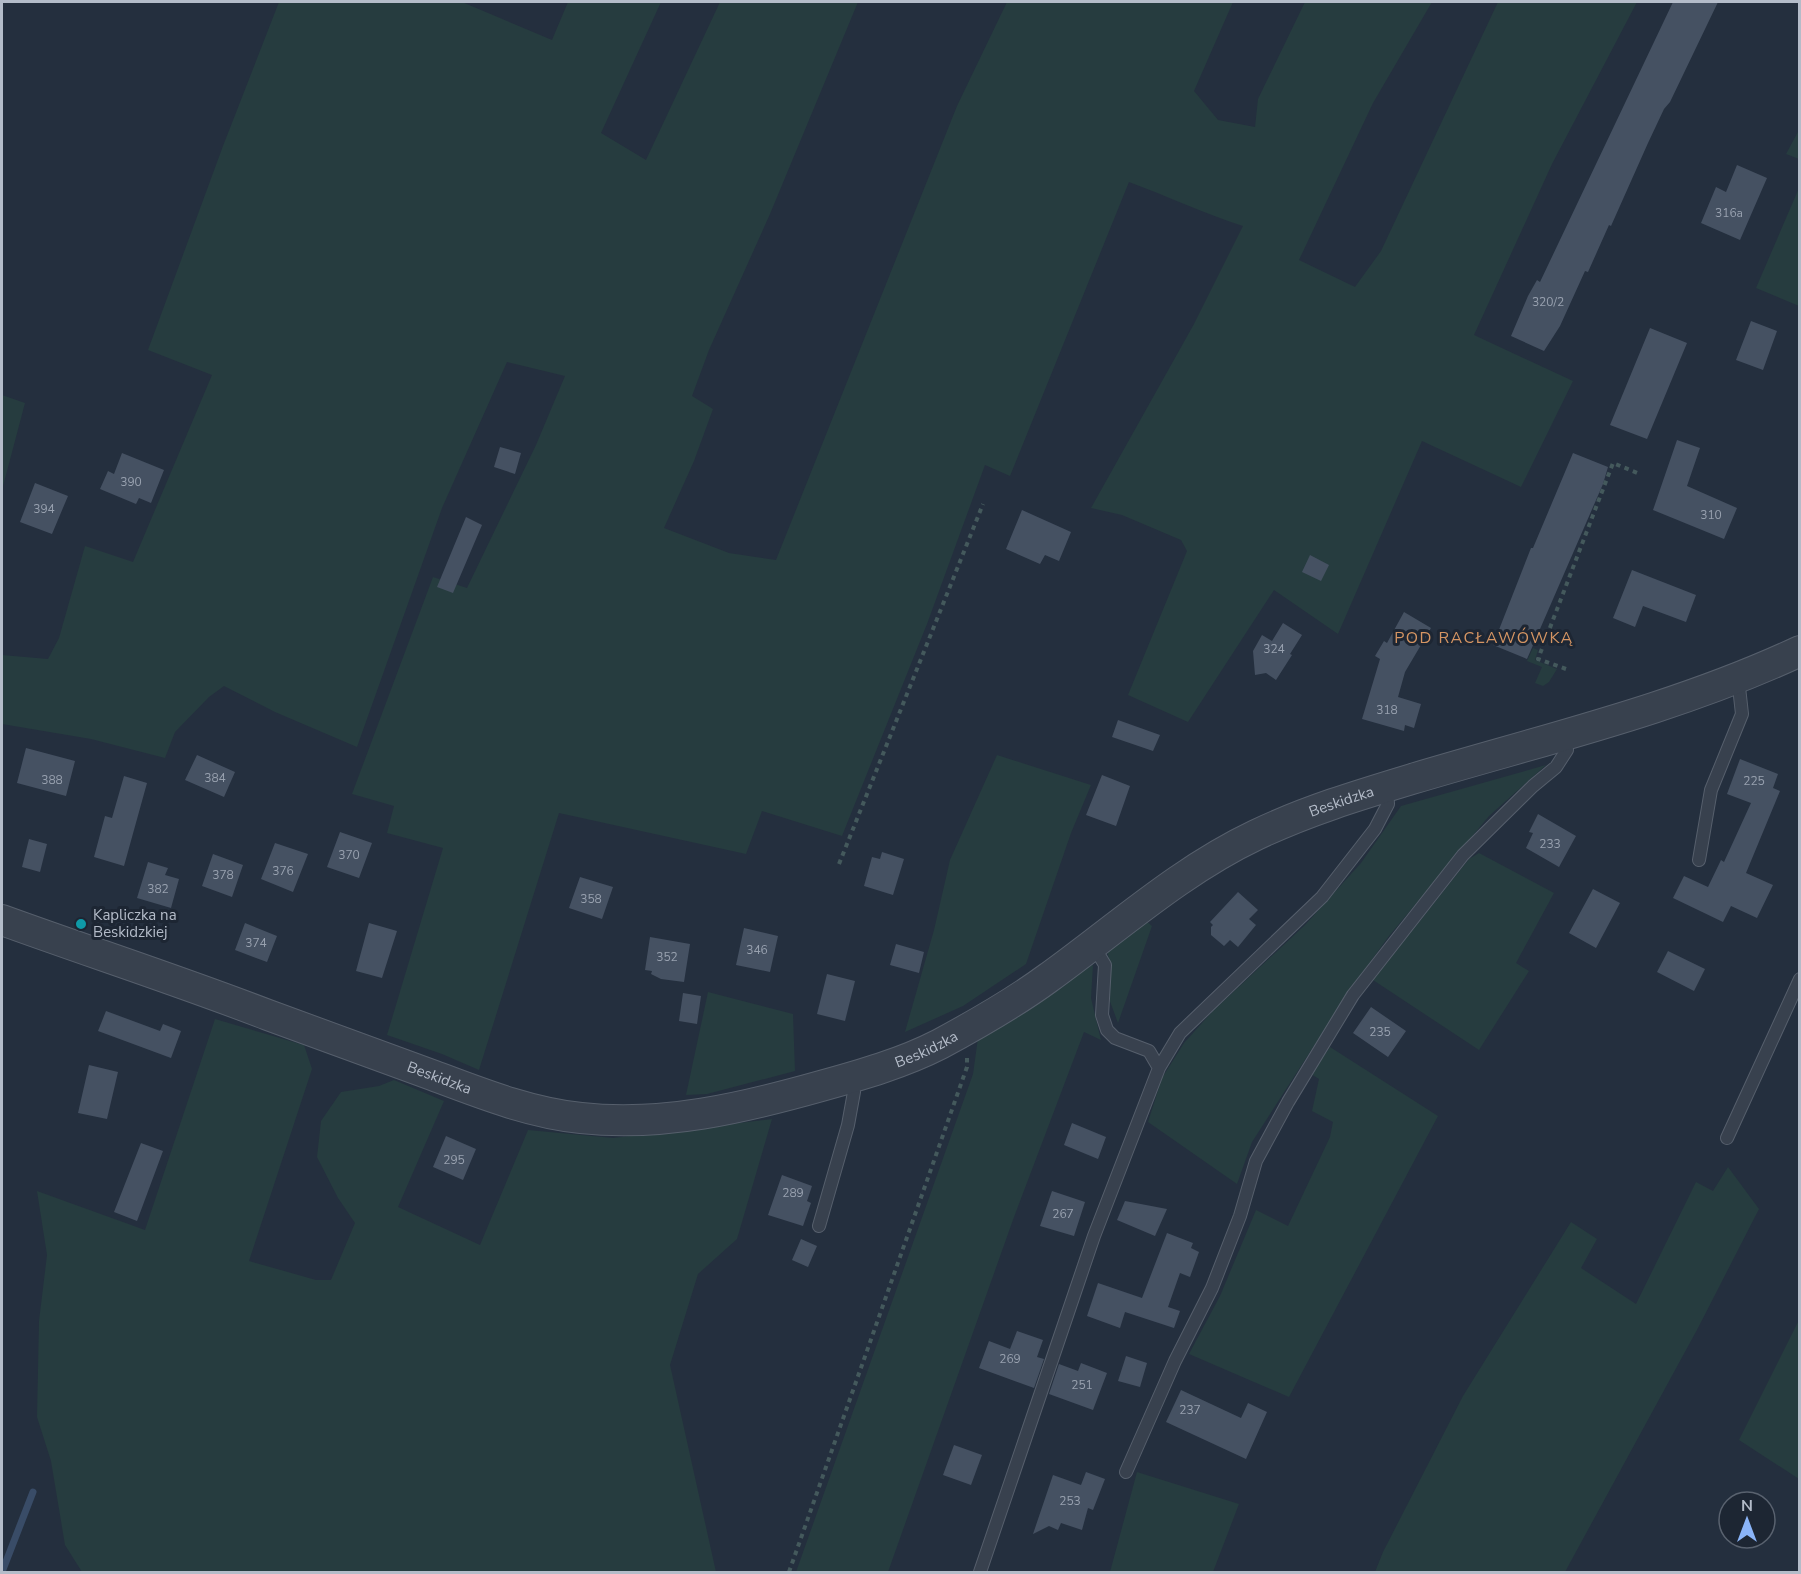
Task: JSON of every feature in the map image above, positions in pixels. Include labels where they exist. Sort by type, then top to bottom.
[{"type":"street","name":"Beskidzka","points":[[2,920],[480,1093],[532,1109],[576,1118],[624,1122],[707,1113],[758,1103],[851,1077],[933,1048],[1012,1003],[1179,880],[1253,836],[1306,813],[1387,786],[1690,696],[1800,651]]},
{"type":"lane","points":[[1699,860],[1712,789],[1742,714],[1738,678]]},
{"type":"lane","points":[[1126,1472],[1175,1361],[1212,1288],[1240,1216],[1256,1161],[1287,1102],[1353,994],[1463,855],[1533,786],[1556,767],[1567,750],[1565,735]]},
{"type":"lane","points":[[980,1572],[1094,1236],[1159,1068],[1180,1033],[1322,897],[1375,829],[1388,804],[1387,786]]},
{"type":"lane","points":[[1092,944],[1105,965],[1102,1015],[1107,1030],[1114,1038],[1149,1051],[1159,1068]]},
{"type":"lane","points":[[1727,1138],[1800,979]]},
{"type":"lane","points":[[819,1226],[848,1125],[854,1092],[851,1077]]},
{"type":"path","points":[[1566,669],[1538,659],[1613,463],[1640,474]]},
{"type":"path","points":[[839,864],[983,504]]},
{"type":"path","points":[[789,1572],[967,1067],[965,1031]]},
{"type":"green space","points":[[279,2],[462,2],[552,40],[568,2],[661,2],[601,133],[646,160],[720,2],[858,2],[770,214],[709,350],[692,396],[713,409],[694,461],[664,528],[729,553],[776,560],[957,106],[1007,2],[1233,2],[1194,91],[1218,120],[1255,127],[1258,99],[1305,2],[1432,2],[1373,103],[1299,260],[1355,287],[1381,251],[1498,2],[1637,2],[1552,164],[1474,335],[1573,381],[1521,487],[1422,441],[1338,634],[1274,590],[1188,722],[1128,695],[1187,551],[1181,540],[1122,515],[1091,508],[1194,324],[1243,226],[1129,182],[1010,476],[985,465],[927,624],[842,836],[762,811],[746,854],[559,813],[479,1070],[387,1035],[443,848],[387,833],[394,806],[352,794],[433,577],[467,588],[536,445],[565,376],[507,362],[442,508],[357,747],[275,712],[224,686],[209,697],[175,732],[165,758],[91,739],[2,724],[2,655],[48,659],[59,638],[85,546],[133,562],[212,375],[148,350]]},
{"type":"green space","points":[[1799,130],[1799,159],[1786,154]]},
{"type":"green space","points":[[1799,188],[1800,306],[1756,288]]},
{"type":"green space","points":[[2,395],[25,403],[2,490]]},
{"type":"green space","points":[[1533,648],[1538,650],[1535,660],[1557,669],[1549,682],[1543,686],[1535,683],[1542,667],[1527,661]]},
{"type":"green space","points":[[997,755],[1091,785],[1071,833],[1026,964],[963,1006],[905,1032],[934,930],[950,860]]},
{"type":"green space","points":[[1546,765],[1489,816],[1389,936],[1352,987],[1252,1142],[1237,1184],[1148,1122],[1162,1078],[1184,1043],[1212,1012],[1305,925],[1361,863],[1401,806]]},
{"type":"green space","points":[[1479,853],[1554,893],[1516,963],[1529,971],[1479,1050],[1373,980],[1469,859]]},
{"type":"green space","points":[[1145,920],[1152,926],[1118,1023],[1108,996],[1111,967],[1107,951]]},
{"type":"green space","points":[[1093,965],[1091,998],[1101,1040],[1084,1032],[1014,1217],[888,1572],[796,1572],[973,1074],[978,1038],[1076,972]]},
{"type":"green space","points":[[708,992],[793,1014],[795,1071],[707,1094],[686,1095]]},
{"type":"green space","points":[[215,1019],[304,1045],[312,1069],[249,1261],[316,1280],[331,1280],[355,1223],[338,1198],[317,1157],[321,1121],[341,1092],[379,1086],[394,1080],[444,1101],[398,1207],[480,1245],[528,1130],[613,1138],[772,1119],[737,1239],[698,1274],[670,1365],[716,1572],[82,1572],[65,1545],[51,1461],[37,1417],[39,1321],[47,1255],[37,1191],[145,1230]]},
{"type":"green space","points":[[1330,1047],[1438,1116],[1289,1397],[1189,1354],[1220,1296],[1256,1210],[1288,1226],[1330,1137],[1333,1122],[1312,1111],[1319,1079],[1311,1074]]},
{"type":"green space","points":[[1728,1167],[1759,1209],[1698,1328],[1565,1572],[1375,1572],[1463,1396],[1571,1222],[1597,1239],[1581,1268],[1636,1304],[1696,1182],[1713,1191]]},
{"type":"green space","points":[[1799,1320],[1799,1479],[1739,1440]]},
{"type":"green space","points":[[1137,1472],[1239,1504],[1213,1572],[1110,1572]]},
{"type":"building","points":[[1673,2],[1718,2],[1670,102],[1664,109],[1611,226],[1609,225],[1588,272],[1585,271],[1560,326],[1544,351],[1511,336],[1528,296],[1537,280],[1540,282]]},
{"type":"building","points":[[1737,165],[1767,178],[1740,240],[1701,223],[1716,187],[1726,192]]},
{"type":"building","points":[[1751,321],[1777,331],[1763,370],[1736,360]]},
{"type":"building","points":[[1650,328],[1687,343],[1647,439],[1610,425]]},
{"type":"building","points":[[1677,440],[1700,448],[1687,486],[1737,508],[1724,539],[1653,510]]},
{"type":"building","points":[[500,447],[521,453],[515,474],[494,467]]},
{"type":"building","points":[[122,453],[164,470],[151,503],[139,498],[136,504],[100,489],[108,471],[114,474]]},
{"type":"building","points":[[1573,453],[1608,467],[1603,484],[1527,659],[1493,645],[1531,548],[1533,548]]},
{"type":"building","points":[[35,483],[68,496],[52,534],[20,522]]},
{"type":"building","points":[[1022,510],[1071,532],[1059,561],[1045,555],[1040,564],[1006,549]]},
{"type":"building","points":[[466,517],[482,525],[453,593],[437,587]]},
{"type":"building","points":[[1310,555],[1329,565],[1321,581],[1302,572]]},
{"type":"building","points":[[1632,570],[1696,595],[1686,622],[1643,606],[1635,627],[1613,618]]},
{"type":"building","points":[[1404,612],[1431,628],[1405,672],[1398,697],[1421,704],[1414,728],[1405,725],[1404,731],[1362,719],[1380,659],[1375,656],[1384,641],[1387,643]]},
{"type":"building","points":[[1283,623],[1302,635],[1290,654],[1292,655],[1276,680],[1266,673],[1255,675],[1253,651],[1262,635],[1272,641]]},
{"type":"building","points":[[1118,720],[1160,735],[1153,751],[1112,737]]},
{"type":"building","points":[[26,748],[75,761],[66,796],[17,783]]},
{"type":"building","points":[[197,755],[235,772],[224,797],[185,780]]},
{"type":"building","points":[[1740,759],[1778,774],[1773,788],[1780,791],[1746,873],[1773,885],[1757,918],[1731,906],[1723,922],[1673,898],[1684,876],[1708,887],[1721,860],[1724,862],[1751,803],[1727,794]]},
{"type":"building","points":[[1102,775],[1130,786],[1116,826],[1086,815]]},
{"type":"building","points":[[124,776],[147,783],[124,866],[94,857],[105,816],[112,818]]},
{"type":"building","points":[[1538,814],[1576,836],[1559,867],[1526,848],[1533,833],[1529,832]]},
{"type":"building","points":[[340,832],[372,843],[359,878],[327,867]]},
{"type":"building","points":[[29,839],[47,844],[40,872],[22,867]]},
{"type":"building","points":[[275,843],[308,854],[293,892],[261,879]]},
{"type":"building","points":[[882,852],[904,859],[893,895],[864,886],[872,857],[880,859]]},
{"type":"building","points":[[213,854],[243,865],[232,897],[202,886]]},
{"type":"building","points":[[148,862],[168,868],[165,875],[179,879],[171,908],[137,898]]},
{"type":"building","points":[[580,877],[613,887],[602,919],[569,908]]},
{"type":"building","points":[[1593,889],[1620,903],[1596,948],[1569,933]]},
{"type":"building","points":[[1238,892],[1258,910],[1249,919],[1256,925],[1238,947],[1230,940],[1224,946],[1211,935],[1213,925],[1210,922]]},
{"type":"building","points":[[245,923],[277,936],[267,962],[235,950]]},
{"type":"building","points":[[369,923],[397,931],[382,978],[356,971]]},
{"type":"building","points":[[744,928],[778,936],[770,972],[736,965]]},
{"type":"building","points":[[650,937],[690,944],[684,982],[661,979],[651,974],[652,971],[645,970]]},
{"type":"building","points":[[896,944],[924,952],[919,973],[890,965]]},
{"type":"building","points":[[1668,951],[1705,969],[1694,991],[1657,972]]},
{"type":"building","points":[[827,974],[855,981],[845,1021],[817,1014]]},
{"type":"building","points":[[683,993],[701,996],[697,1024],[679,1021]]},
{"type":"building","points":[[1371,1007],[1406,1031],[1388,1057],[1353,1033]]},
{"type":"building","points":[[106,1011],[160,1031],[163,1024],[181,1031],[171,1058],[98,1031]]},
{"type":"building","points":[[89,1065],[118,1072],[107,1119],[78,1113]]},
{"type":"building","points":[[1072,1123],[1106,1137],[1098,1159],[1064,1145]]},
{"type":"building","points":[[446,1136],[476,1149],[463,1180],[433,1167]]},
{"type":"building","points":[[141,1143],[163,1151],[137,1221],[114,1212]]},
{"type":"building","points":[[782,1175],[812,1186],[807,1201],[811,1203],[803,1226],[768,1215]]},
{"type":"building","points":[[1052,1191],[1085,1202],[1074,1236],[1040,1226]]},
{"type":"building","points":[[1125,1201],[1167,1209],[1155,1236],[1117,1220]]},
{"type":"building","points":[[1167,1233],[1193,1243],[1191,1248],[1199,1252],[1190,1277],[1180,1273],[1168,1307],[1180,1311],[1174,1328],[1125,1312],[1120,1328],[1087,1316],[1098,1283],[1142,1298]]},
{"type":"building","points":[[801,1239],[817,1246],[808,1267],[792,1260]]},
{"type":"building","points":[[1017,1331],[1043,1340],[1037,1357],[1044,1359],[1034,1388],[979,1368],[989,1341],[1010,1349]]},
{"type":"building","points":[[1126,1356],[1147,1363],[1140,1387],[1118,1381]]},
{"type":"building","points":[[1081,1363],[1107,1373],[1093,1410],[1049,1394],[1059,1364],[1078,1371]]},
{"type":"building","points":[[1181,1390],[1241,1418],[1248,1403],[1267,1412],[1246,1459],[1166,1422]]},
{"type":"building","points":[[954,1445],[982,1455],[971,1485],[943,1475]]},
{"type":"building","points":[[1086,1472],[1105,1479],[1093,1510],[1088,1508],[1082,1530],[1061,1523],[1058,1530],[1049,1526],[1033,1534],[1053,1475],[1081,1485]]},
{"type":"waterway","points":[[2,1572],[33,1492]]},
{"type":"place","name":"Kapliczka na Beskidzkiej","points":[[81,924]]},
{"type":"district","name":"POD RACŁAWÓWKĄ","points":[[1484,638]]}]
